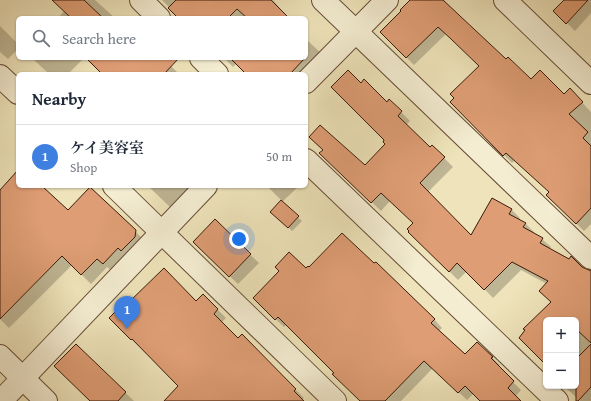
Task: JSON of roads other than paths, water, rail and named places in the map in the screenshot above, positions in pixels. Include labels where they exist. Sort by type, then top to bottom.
[{"type":"street","points":[[141,0],[157,16]]},
{"type":"street","points":[[322,0],[591,258]]},
{"type":"street","points":[[308,80],[386,0]]},
{"type":"street","points":[[505,0],[591,83]]},
{"type":"street","points":[[203,60],[215,72]]},
{"type":"street","points":[[0,76],[16,91]]},
{"type":"street","points":[[308,162],[557,401]]},
{"type":"street","points":[[116,188],[335,401]]},
{"type":"street","points":[[1,401],[204,188]]},
{"type":"street","points":[[0,356],[46,401]]},
{"type":"place","name":"ケイ美容室","points":[[127,329]]}]
